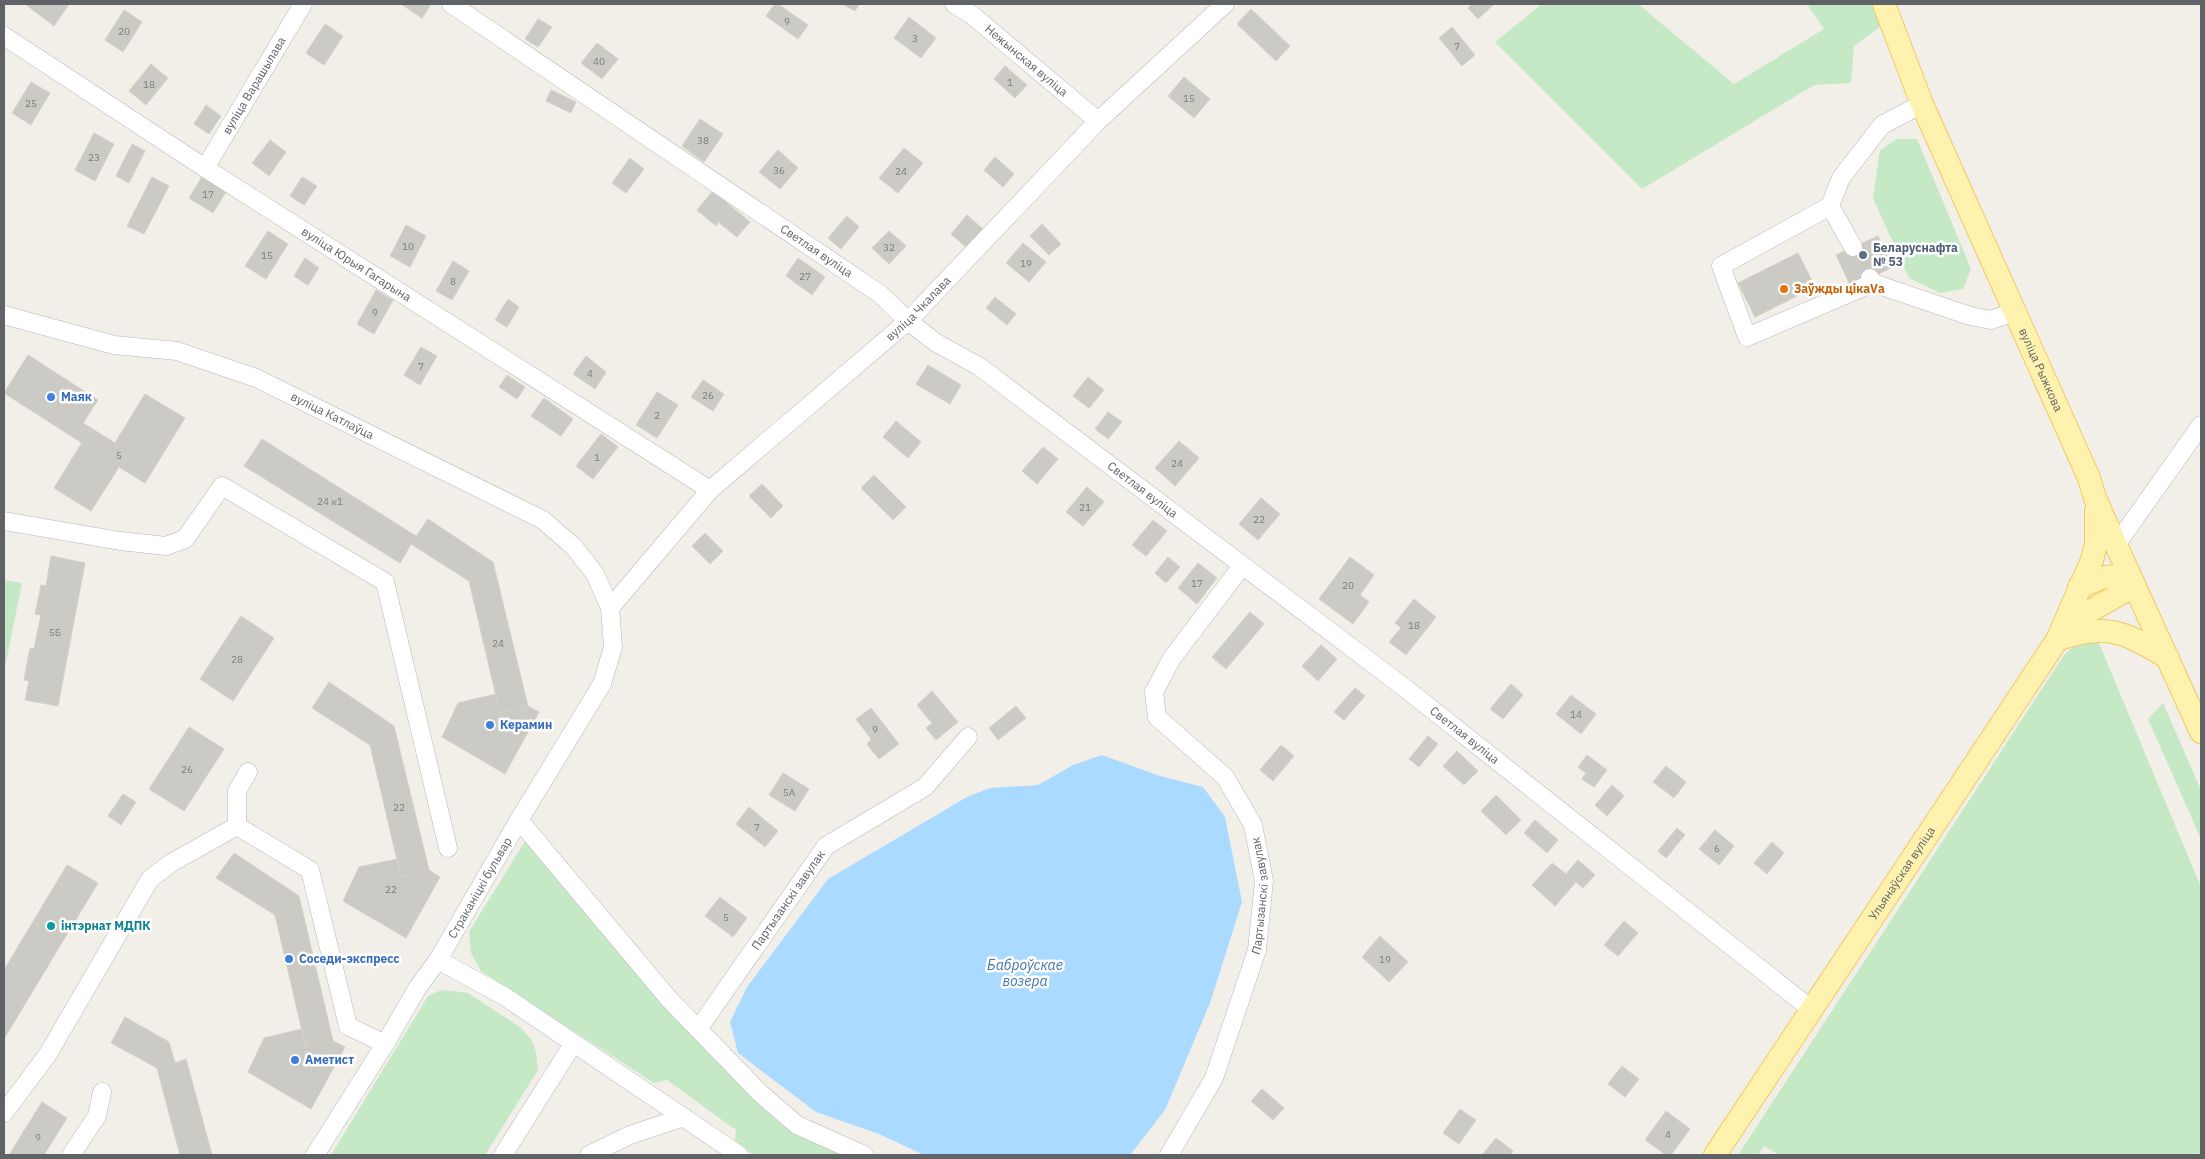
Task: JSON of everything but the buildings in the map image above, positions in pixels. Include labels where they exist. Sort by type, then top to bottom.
[{"type":"main road","name":"вуліца Рыжкова","points":[[1884,4],[1922,104],[2089,478],[2095,498],[2134,586],[2201,732]]},
{"type":"main road","name":"Ульянаўская вуліца","points":[[1714,1155],[2057,640],[2092,560],[2096,544],[2095,498]]},
{"type":"main road","points":[[2057,640],[2090,611],[2134,586],[2118,576],[2106,577],[2079,587]]},
{"type":"main road","points":[[2057,640],[2078,632],[2097,630],[2123,634],[2168,658]]},
{"type":"street","name":"вуліца Варашылава","points":[[205,168],[303,4]]},
{"type":"street","name":"Светлая вуліца","points":[[451,4],[880,294],[908,321],[935,342],[980,366],[1409,691],[1811,1009]]},
{"type":"street","name":"Нежынская вуліца","points":[[954,4],[972,15],[1098,121]]},
{"type":"street","name":"вуліца Чкалава","points":[[610,608],[710,490],[908,321],[1098,121],[1225,4]]},
{"type":"street","name":"вуліца Юрыя Гагарына","points":[[4,36],[205,168],[710,490]]},
{"type":"street","points":[[1922,104],[1882,125],[1840,178],[1830,206],[1721,266],[1747,337],[1871,281],[1970,316],[1991,320],[2014,312]]},
{"type":"street","points":[[1830,206],[1853,247]]},
{"type":"street","name":"вуліца Катлаўца","points":[[4,315],[114,345],[178,351],[256,378],[543,520],[574,547],[596,574],[610,608]]},
{"type":"street","points":[[2116,545],[2201,425]]},
{"type":"street","points":[[4,521],[120,541],[166,546],[185,539],[222,486],[385,582],[448,848]]},
{"type":"street","name":"Партызанскі завулак","points":[[1169,1155],[1214,1078],[1257,950],[1264,881],[1253,824],[1226,776],[1157,717],[1154,692],[1172,658],[1242,566]]},
{"type":"street","name":"Страканіцкі бульвар","points":[[315,1155],[385,1044],[418,987],[438,960],[519,820],[602,684],[612,647],[610,608]]},
{"type":"street","name":"Партызанскі завулак","points":[[699,1028],[826,846],[924,787],[968,737]]},
{"type":"street","points":[[237,826],[237,791],[248,772]]},
{"type":"street","points":[[519,820],[669,999],[760,1093],[796,1125],[864,1155]]},
{"type":"street","points":[[237,826],[310,870],[348,1026],[385,1044]]},
{"type":"street","points":[[4,1113],[48,1054],[150,879],[171,863],[237,826]]},
{"type":"street","points":[[438,960],[504,996],[740,1155]]},
{"type":"street","points":[[503,1155],[574,1044]]},
{"type":"street","points":[[71,1155],[97,1116],[102,1092]]},
{"type":"street","points":[[590,1155],[630,1135],[684,1117]]},
{"type":"green space","points":[[1542,4],[1638,4],[1734,84],[1824,29],[1807,4],[1871,4],[1881,26],[1854,46],[1851,83],[1814,85],[1642,189],[1495,42]]},
{"type":"green space","points":[[1897,139],[1917,139],[1971,269],[1963,289],[1940,293],[1909,278],[1873,198],[1880,150]]},
{"type":"green space","points":[[4,580],[22,583],[5,667],[4,666]]},
{"type":"green space","points":[[2098,641],[2201,887],[2201,1153],[2191,1155],[1779,1155],[1764,1146],[1758,1155],[1738,1155],[2064,655],[2074,646]]},
{"type":"green space","points":[[2163,703],[2201,790],[2201,839],[2148,719]]},
{"type":"green space","points":[[525,841],[670,1012],[794,1133],[844,1155],[754,1155],[735,1142],[736,1130],[667,1080],[654,1083],[481,971],[471,953],[469,932]]},
{"type":"green space","points":[[441,990],[468,993],[520,1027],[531,1039],[536,1052],[538,1070],[485,1155],[331,1155],[428,996]]},
{"type":"water","name":"Баброўскае возера","points":[[1102,755],[1160,776],[1203,787],[1225,817],[1242,902],[1210,1003],[1165,1110],[1130,1155],[924,1155],[879,1134],[816,1112],[738,1053],[730,1022],[747,987],[828,879],[967,797],[990,788],[1038,785],[1073,765]]},
{"type":"tunnel","points":[[1853,247],[1870,278]]},
{"type":"place","name":"Беларуснафта № 53","points":[[1863,255]]},
{"type":"place","name":"Заўжды цікаVа","points":[[1784,289]]},
{"type":"place","name":"Маяк","points":[[51,397]]},
{"type":"place","name":"Керамин","points":[[490,725]]},
{"type":"place","name":"інтэрнат МДПК","points":[[51,926]]},
{"type":"place","name":"Соседи-экспресс","points":[[289,959]]},
{"type":"place","name":"Аметист","points":[[295,1060]]}]
